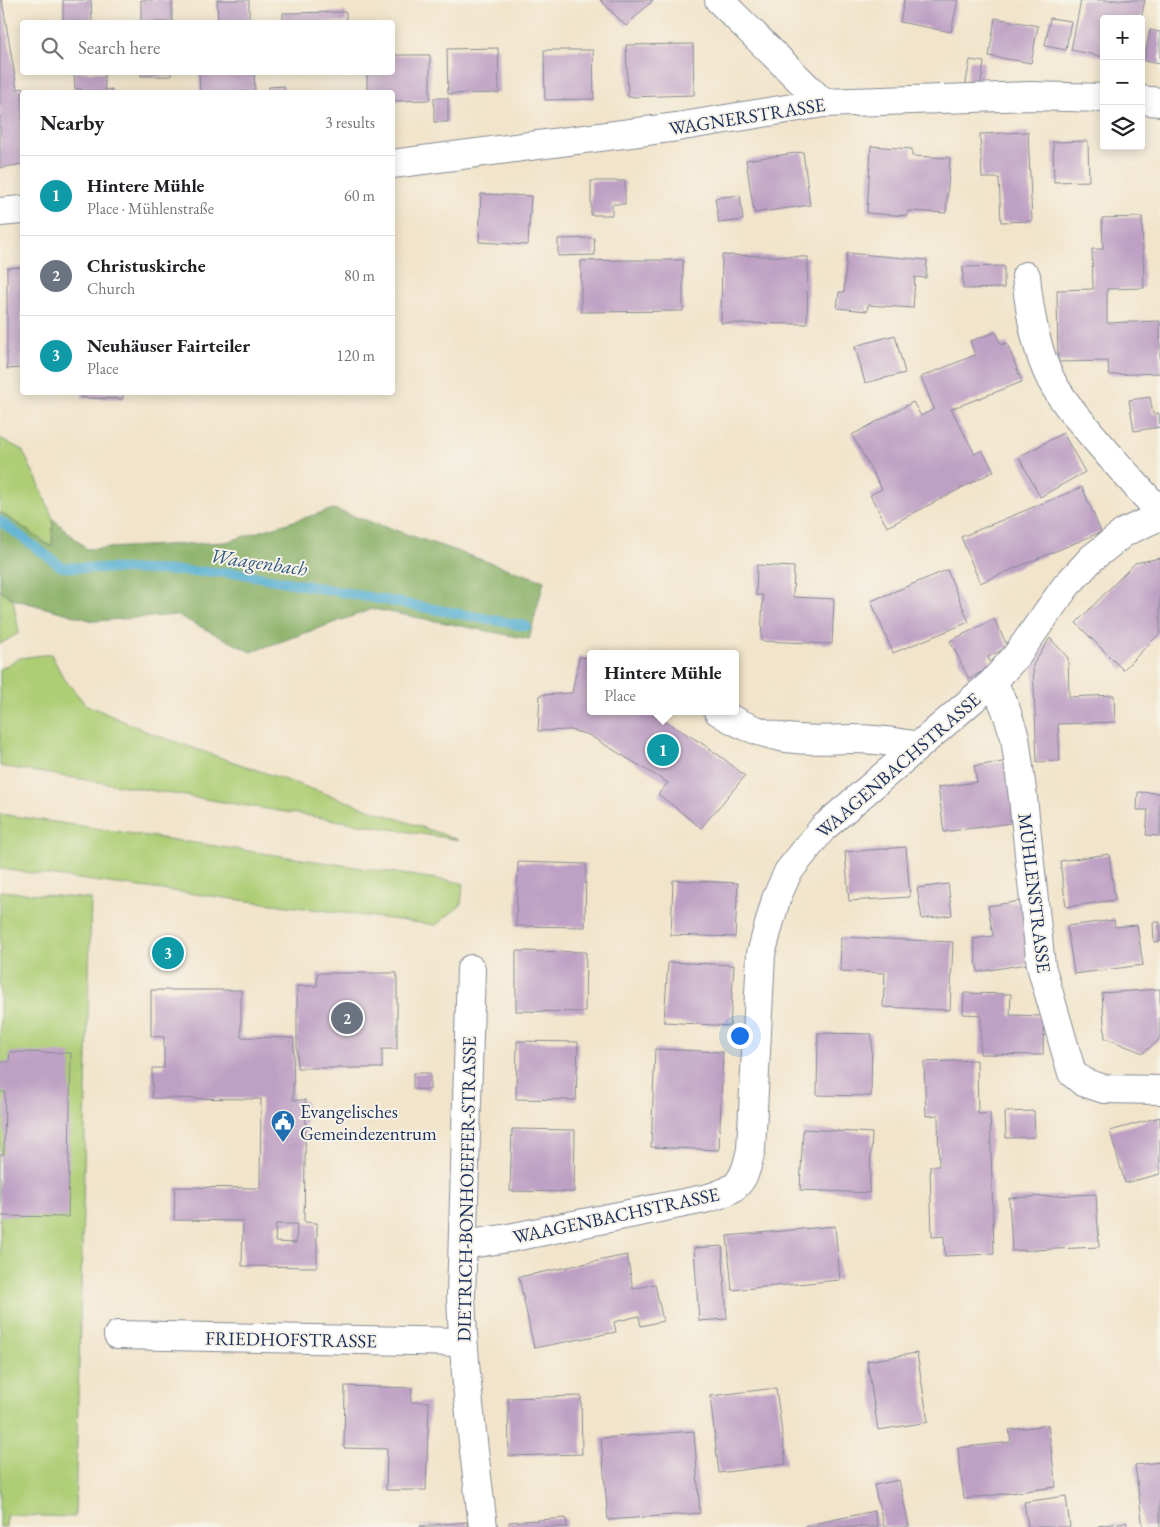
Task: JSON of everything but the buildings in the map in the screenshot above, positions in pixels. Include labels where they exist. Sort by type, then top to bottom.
[{"type":"street","points":[[719,0],[823,103]]},
{"type":"street","name":"WAGNERSTRASSE","points":[[395,164],[677,127],[823,103],[1030,96],[1100,98]]},
{"type":"street","points":[[1145,100],[1160,102]]},
{"type":"street","points":[[0,212],[20,210]]},
{"type":"street","points":[[1026,276],[1029,306],[1036,339],[1046,371],[1065,403],[1160,512]]},
{"type":"street","name":"WAAGENBACHSTRASSE","points":[[463,1245],[509,1238],[704,1199],[726,1193],[737,1184],[747,1168],[751,1149],[761,954],[776,899],[788,872],[823,828],[993,682],[1016,656],[1066,586],[1092,558],[1125,532],[1160,516]]},
{"type":"street","name":"MÜHLENSTRASSE","points":[[993,682],[1006,707],[1015,737],[1041,966],[1072,1072],[1083,1082],[1104,1089],[1160,1090]]},
{"type":"street","points":[[726,715],[757,730],[782,737],[816,740],[887,740],[918,746]]},
{"type":"street","name":"DIETRICH-BONHOEFFER-STRASSE","points":[[471,969],[461,1296],[467,1390],[484,1527]]},
{"type":"street","name":"FRIEDHOFSTRASSE","points":[[118,1335],[463,1342]]},
{"type":"green space","points":[[0,438],[22,450],[38,482],[53,519],[52,547],[0,512]]},
{"type":"green space","points":[[333,509],[544,581],[529,639],[373,609],[251,652],[177,615],[94,621],[13,599],[0,590],[0,512],[52,547],[53,519],[87,549],[226,542]]},
{"type":"green space","points":[[0,590],[13,599],[19,633],[0,644]]},
{"type":"green space","points":[[51,654],[63,677],[85,704],[150,733],[459,840],[0,766],[0,669],[20,658]]},
{"type":"green space","points":[[0,814],[463,883],[461,905],[436,925],[0,869]]},
{"type":"green space","points":[[0,891],[91,899],[75,1517],[6,1515],[6,1527],[0,1527]]},
{"type":"waterway","name":"Waagenbach","points":[[0,521],[62,567],[238,573],[526,626]]},
{"type":"place","name":"Hintere Mühle","points":[[663,750]]},
{"type":"place","name":"Neuhäuser Fairteiler","points":[[168,953]]},
{"type":"place","name":"Christuskirche","points":[[347,1018]]},
{"type":"place","name":"Evangelisches Gemeindezentrum","points":[[283,1143]]}]
